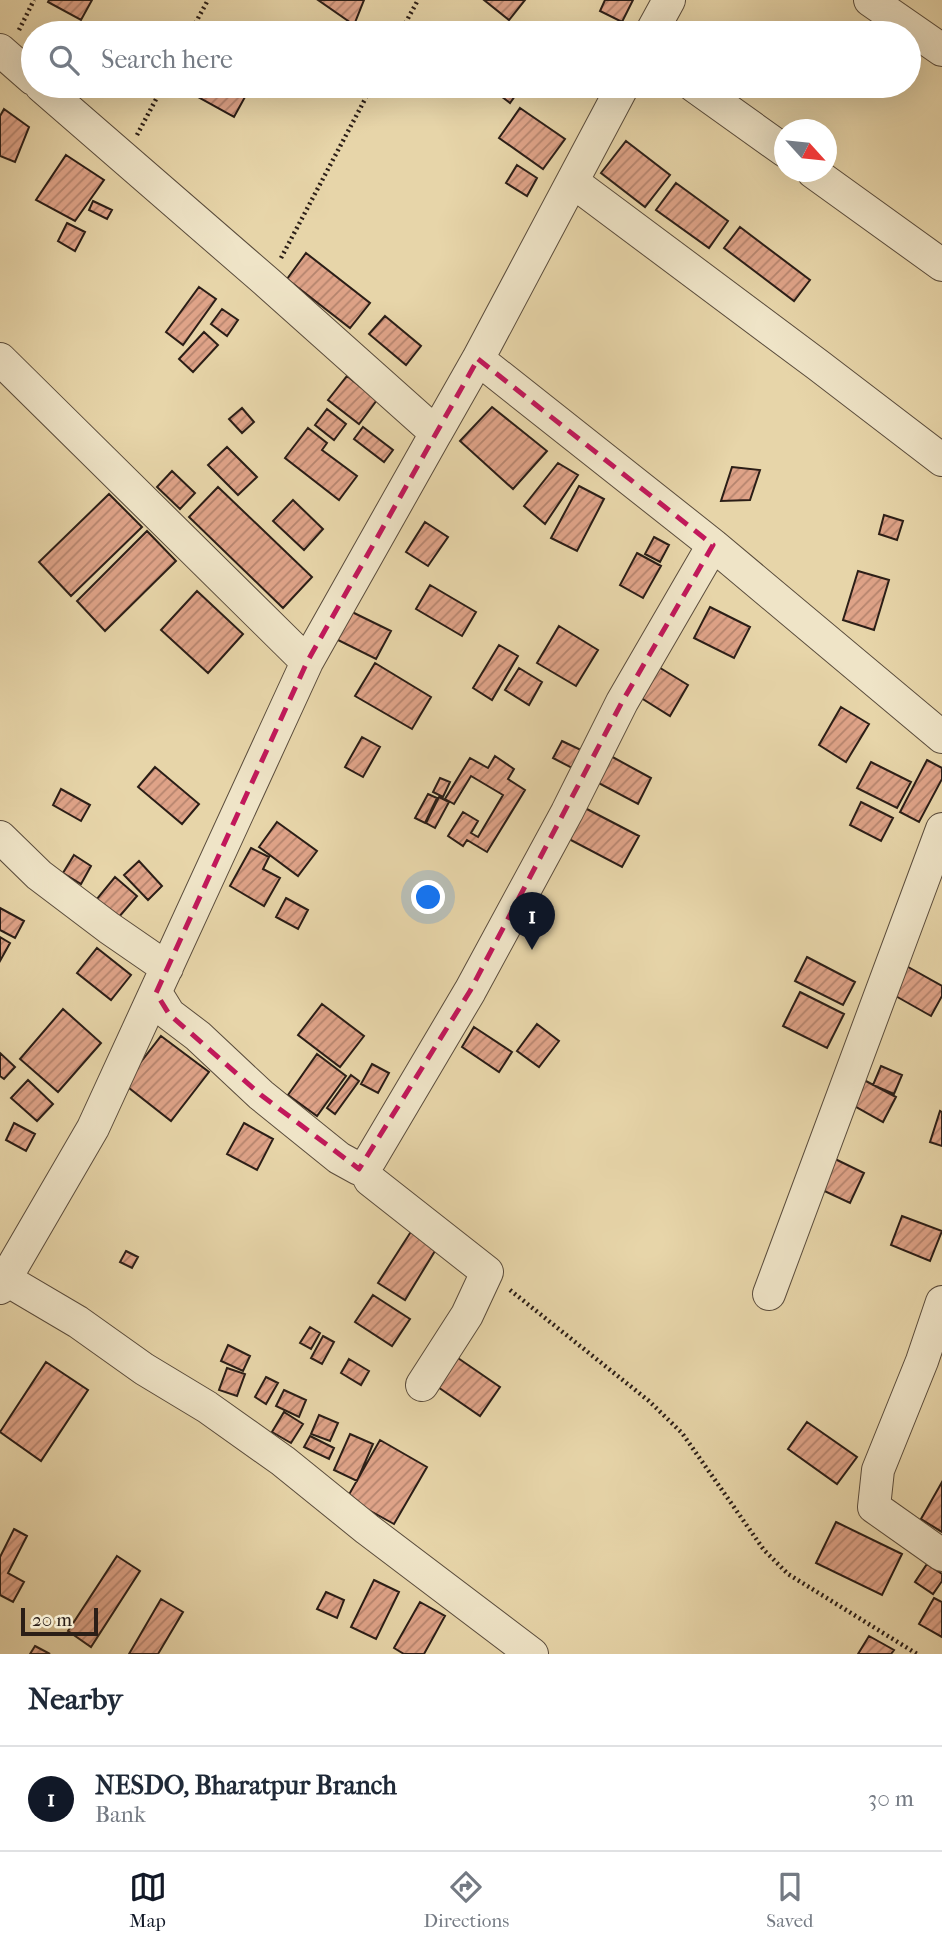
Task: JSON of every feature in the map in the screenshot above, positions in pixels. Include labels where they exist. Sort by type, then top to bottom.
[{"type":"street","points":[[658,21],[669,0]]},
{"type":"street","points":[[870,0],[900,21]]},
{"type":"street","points":[[921,35],[942,50]]},
{"type":"street","points":[[0,50],[21,68]]},
{"type":"street","points":[[55,98],[436,433]]},
{"type":"street","points":[[532,1654],[367,1529],[283,1461],[207,1407],[145,1369],[78,1321],[3,1284],[93,1128],[307,662],[478,359],[617,98]]},
{"type":"street","points":[[711,98],[774,143]]},
{"type":"street","points":[[573,182],[942,460]]},
{"type":"street","points":[[827,182],[942,265]]},
{"type":"street","points":[[0,359],[307,662]]},
{"type":"street","points":[[478,359],[713,545],[942,737]]},
{"type":"street","points":[[0,837],[39,874],[109,928],[162,980],[169,1014],[198,1036],[261,1095],[339,1158],[359,1169],[370,1160],[456,1015],[567,812],[622,702],[713,545]]},
{"type":"street","points":[[769,1294],[942,829]]},
{"type":"street","points":[[363,1166],[370,1180],[487,1272],[467,1315],[422,1385]]},
{"type":"street","points":[[942,1301],[922,1361],[878,1470],[874,1507],[942,1555]]},
{"type":"path","points":[[197,21],[208,0]]},
{"type":"path","points":[[407,21],[418,0]]},
{"type":"path","points":[[125,158],[157,98]]},
{"type":"path","points":[[268,283],[366,98]]},
{"type":"path","points":[[487,1272],[649,1401],[682,1433],[764,1550],[788,1574],[917,1654]]},
{"type":"highlighted area","points":[[478,359],[713,545],[622,702],[470,991],[359,1169],[261,1095],[169,1014],[156,993],[307,662]]},
{"type":"building","points":[[92,0],[81,20],[48,2]]},
{"type":"building","points":[[318,0],[364,0],[356,21],[348,21]]},
{"type":"building","points":[[484,0],[525,0],[509,20]]},
{"type":"building","points":[[605,0],[633,0],[622,21],[600,11]]},
{"type":"building","points":[[200,98],[244,98],[234,117]]},
{"type":"building","points":[[520,108],[565,139],[543,169],[499,138]]},
{"type":"building","points":[[4,109],[29,127],[15,162],[0,156],[0,116]]},
{"type":"building","points":[[626,141],[670,175],[645,207],[601,173]]},
{"type":"building","points":[[66,155],[104,180],[75,221],[36,200]]},
{"type":"building","points":[[517,165],[537,178],[527,196],[506,183]]},
{"type":"building","points":[[676,183],[728,221],[709,248],[656,210]]},
{"type":"building","points":[[93,201],[112,210],[107,219],[89,210]]},
{"type":"building","points":[[67,223],[85,232],[75,251],[58,241]]},
{"type":"building","points":[[740,227],[810,280],[794,301],[724,248]]},
{"type":"building","points":[[306,253],[370,303],[350,328],[287,279]]},
{"type":"building","points":[[199,287],[216,299],[183,345],[166,332]]},
{"type":"building","points":[[222,309],[238,320],[227,336],[211,324]]},
{"type":"building","points":[[385,316],[421,346],[406,365],[369,334]]},
{"type":"building","points":[[204,332],[218,345],[193,372],[179,359]]},
{"type":"building","points":[[347,376],[377,400],[359,424],[328,400]]},
{"type":"building","points":[[492,407],[547,451],[513,489],[460,441]]},
{"type":"building","points":[[242,408],[254,422],[242,433],[229,419]]},
{"type":"building","points":[[327,409],[346,424],[334,440],[315,425]]},
{"type":"building","points":[[363,427],[393,450],[384,462],[354,439]]},
{"type":"building","points":[[308,428],[327,443],[322,450],[357,476],[339,500],[285,458]]},
{"type":"building","points":[[227,447],[257,477],[238,495],[208,465]]},
{"type":"building","points":[[558,463],[578,475],[545,524],[524,506]]},
{"type":"building","points":[[732,467],[760,470],[750,500],[721,501]]},
{"type":"building","points":[[172,471],[195,493],[180,509],[157,487]]},
{"type":"building","points":[[579,486],[604,499],[577,551],[551,538]]},
{"type":"building","points":[[218,487],[312,577],[283,608],[189,517]]},
{"type":"building","points":[[109,494],[142,527],[71,596],[39,562]]},
{"type":"building","points":[[293,500],[323,529],[304,550],[273,521]]},
{"type":"building","points":[[884,515],[903,521],[897,540],[879,534]]},
{"type":"building","points":[[425,522],[448,537],[428,566],[406,552]]},
{"type":"building","points":[[147,531],[176,561],[105,631],[77,601]]},
{"type":"building","points":[[654,537],[669,545],[660,562],[645,554]]},
{"type":"building","points":[[637,553],[661,566],[643,598],[620,585]]},
{"type":"building","points":[[858,571],[889,580],[874,630],[843,620]]},
{"type":"building","points":[[430,585],[476,612],[462,636],[416,609]]},
{"type":"building","points":[[197,591],[243,634],[208,673],[161,630]]},
{"type":"building","points":[[710,607],[750,627],[734,658],[694,638]]},
{"type":"building","points":[[350,611],[391,631],[376,659],[336,639]]},
{"type":"building","points":[[559,626],[598,650],[576,686],[537,663]]},
{"type":"building","points":[[499,645],[518,656],[492,700],[473,688]]},
{"type":"building","points":[[375,663],[431,697],[412,729],[355,696]]},
{"type":"building","points":[[657,666],[688,685],[670,716],[638,696]]},
{"type":"building","points":[[519,668],[542,682],[529,705],[505,690]]},
{"type":"building","points":[[841,707],[869,724],[846,762],[819,745]]},
{"type":"building","points":[[362,737],[380,747],[363,777],[345,767]]},
{"type":"building","points":[[562,741],[581,750],[572,768],[553,758]]},
{"type":"building","points":[[607,754],[651,778],[638,804],[593,780]]},
{"type":"building","points":[[495,756],[514,769],[508,779],[525,790],[487,852],[467,840],[463,846],[448,836],[463,812],[478,821],[471,833],[478,837],[503,795],[471,776],[454,804],[445,799],[470,758],[488,768]]},
{"type":"building","points":[[927,760],[942,768],[942,779],[919,822],[900,812]]},
{"type":"building","points":[[871,762],[911,782],[897,808],[857,788]]},
{"type":"building","points":[[155,767],[199,804],[182,824],[138,787]]},
{"type":"building","points":[[440,778],[450,782],[443,797],[433,792]]},
{"type":"building","points":[[61,789],[90,805],[81,821],[53,805]]},
{"type":"building","points":[[428,794],[437,798],[425,823],[415,818]]},
{"type":"building","points":[[439,797],[449,802],[435,828],[426,823]]},
{"type":"building","points":[[861,802],[893,818],[881,841],[850,825]]},
{"type":"building","points":[[583,807],[639,836],[622,867],[567,838]]},
{"type":"building","points":[[277,822],[317,851],[298,876],[259,847]]},
{"type":"building","points":[[251,848],[269,857],[263,869],[280,878],[264,906],[230,886]]},
{"type":"building","points":[[74,855],[91,866],[81,884],[63,873]]},
{"type":"building","points":[[139,861],[162,886],[148,900],[124,875]]},
{"type":"building","points":[[115,877],[137,896],[118,918],[96,900]]},
{"type":"building","points":[[286,898],[308,910],[298,929],[276,917]]},
{"type":"building","points":[[0,908],[24,921],[15,938],[0,930]]},
{"type":"building","points":[[0,937],[10,943],[0,961]]},
{"type":"building","points":[[97,948],[131,975],[111,1000],[77,973]]},
{"type":"building","points":[[807,957],[855,982],[843,1005],[795,981]]},
{"type":"building","points":[[901,963],[942,986],[942,996],[931,1016],[885,990]]},
{"type":"building","points":[[800,992],[844,1014],[827,1048],[783,1026]]},
{"type":"building","points":[[322,1004],[364,1036],[340,1067],[298,1035]]},
{"type":"building","points":[[63,1009],[101,1043],[58,1092],[20,1059]]},
{"type":"building","points":[[537,1024],[559,1041],[539,1067],[517,1051]]},
{"type":"building","points":[[474,1027],[512,1052],[499,1072],[462,1047]]},
{"type":"building","points":[[161,1036],[209,1072],[171,1121],[124,1084]]},
{"type":"building","points":[[0,1053],[15,1067],[4,1079],[0,1076]]},
{"type":"building","points":[[317,1054],[346,1076],[317,1116],[288,1095]]},
{"type":"building","points":[[372,1064],[389,1073],[378,1093],[361,1084]]},
{"type":"building","points":[[881,1066],[902,1075],[894,1094],[873,1085]]},
{"type":"building","points":[[351,1075],[359,1081],[335,1114],[327,1108]]},
{"type":"building","points":[[28,1080],[53,1104],[37,1121],[11,1098]]},
{"type":"building","points":[[864,1080],[896,1097],[883,1122],[851,1104]]},
{"type":"building","points":[[940,1111],[942,1112],[942,1146],[930,1142]]},
{"type":"building","points":[[14,1123],[35,1134],[26,1151],[6,1140]]},
{"type":"building","points":[[244,1123],[273,1139],[257,1170],[227,1154]]},
{"type":"building","points":[[833,1158],[864,1173],[850,1203],[818,1188]]},
{"type":"building","points":[[902,1216],[942,1231],[930,1261],[891,1245]]},
{"type":"building","points":[[412,1230],[438,1246],[405,1300],[378,1283]]},
{"type":"building","points":[[126,1251],[138,1257],[132,1268],[120,1262]]},
{"type":"building","points":[[373,1295],[410,1319],[392,1346],[355,1322]]},
{"type":"building","points":[[310,1327],[320,1333],[311,1349],[300,1343]]},
{"type":"building","points":[[323,1336],[334,1342],[322,1364],[311,1358]]},
{"type":"building","points":[[228,1345],[250,1356],[243,1371],[221,1361]]},
{"type":"building","points":[[455,1356],[500,1387],[480,1416],[435,1385]]},
{"type":"building","points":[[349,1359],[369,1371],[361,1385],[341,1373]]},
{"type":"building","points":[[46,1362],[88,1390],[41,1461],[0,1432]]},
{"type":"building","points":[[227,1368],[245,1374],[237,1396],[219,1390]]},
{"type":"building","points":[[266,1377],[278,1383],[266,1404],[255,1397]]},
{"type":"building","points":[[284,1390],[306,1400],[299,1417],[276,1406]]},
{"type":"building","points":[[284,1412],[303,1424],[291,1443],[272,1432]]},
{"type":"building","points":[[319,1415],[338,1423],[330,1441],[311,1434]]},
{"type":"building","points":[[807,1422],[857,1457],[837,1484],[788,1449]]},
{"type":"building","points":[[350,1434],[373,1444],[357,1481],[334,1470]]},
{"type":"building","points":[[310,1436],[334,1448],[329,1459],[304,1447]]},
{"type":"building","points":[[380,1440],[427,1467],[394,1524],[347,1498]]},
{"type":"building","points":[[942,1482],[942,1532],[921,1519]]},
{"type":"building","points":[[836,1522],[902,1554],[882,1595],[816,1563]]},
{"type":"building","points":[[14,1529],[27,1536],[8,1573],[24,1582],[13,1602],[0,1595],[0,1557]]},
{"type":"building","points":[[117,1556],[140,1571],[91,1647],[68,1631]]},
{"type":"building","points":[[927,1564],[942,1574],[942,1581],[933,1594],[915,1582]]},
{"type":"building","points":[[374,1580],[399,1592],[376,1639],[351,1627]]},
{"type":"building","points":[[326,1592],[344,1600],[337,1618],[317,1609]]},
{"type":"building","points":[[934,1598],[942,1602],[942,1637],[919,1624]]},
{"type":"building","points":[[161,1599],[183,1612],[158,1654],[129,1654]]},
{"type":"building","points":[[420,1602],[445,1616],[424,1654],[404,1654],[394,1648]]},
{"type":"building","points":[[869,1636],[894,1650],[891,1654],[858,1654]]},
{"type":"building","points":[[35,1646],[50,1654],[30,1654]]},
{"type":"place","name":"NESDO, Bharatpur Branch","points":[[532,950]]}]
